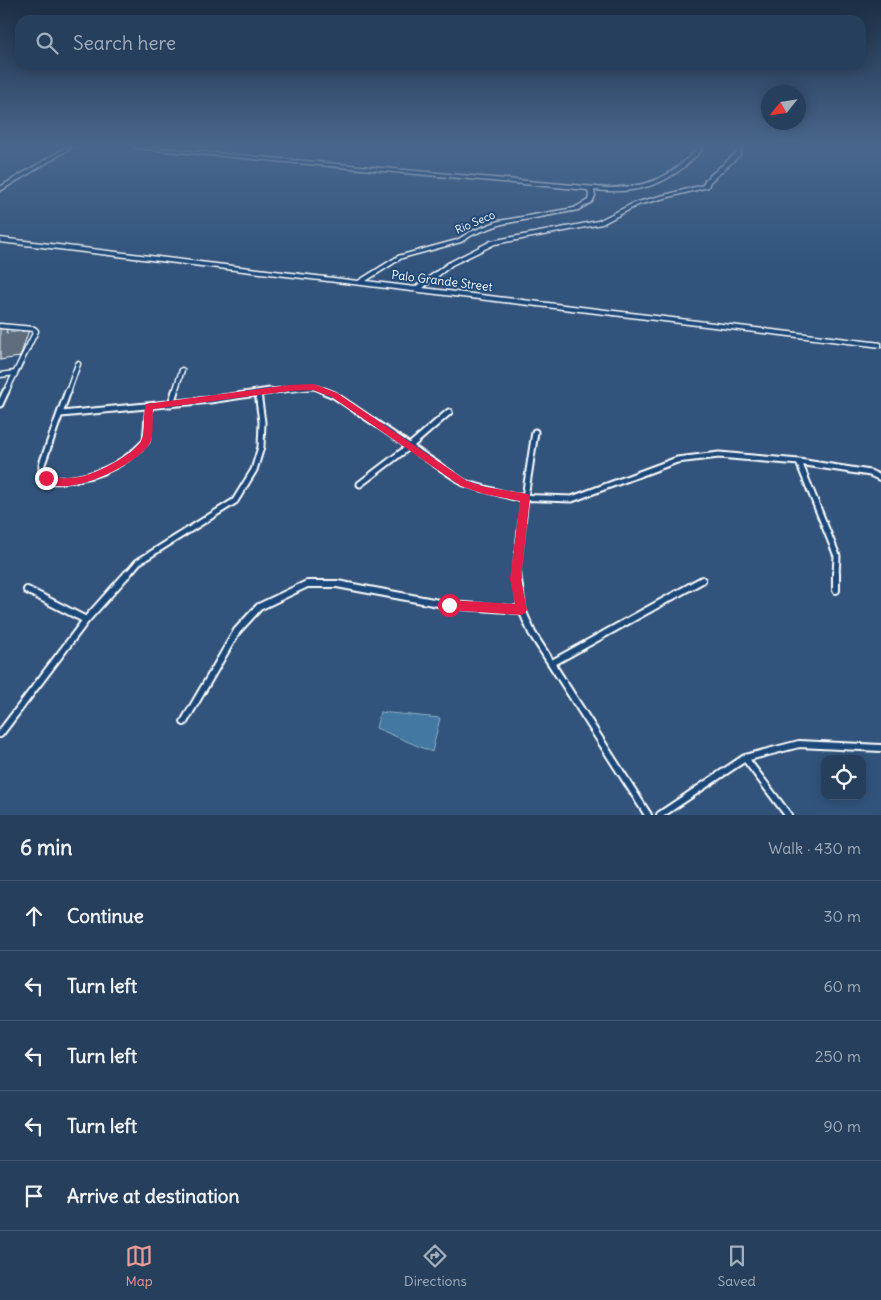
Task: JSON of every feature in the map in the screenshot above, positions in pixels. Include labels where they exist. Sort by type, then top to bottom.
[{"type":"street","points":[[548,186],[591,190],[634,190],[646,186]]},
{"type":"street","name":"Rio Seco","points":[[416,290],[458,259],[493,242],[600,223],[636,204],[706,186]]},
{"type":"street","name":"Rio Seco","points":[[360,282],[400,257],[458,241],[472,233],[501,222],[563,212],[580,207],[590,201],[592,196],[591,190]]},
{"type":"street","points":[[634,190],[657,199]]},
{"type":"street","name":"Palo Grande Street","points":[[0,240],[881,344]]},
{"type":"lane","points":[[0,326],[15,326],[36,331],[0,404]]},
{"type":"lane","points":[[78,364],[42,464],[42,473],[51,481],[92,478],[130,457],[146,441],[149,406]]},
{"type":"lane","points":[[171,404],[182,370]]},
{"type":"lane","points":[[0,375],[15,373]]},
{"type":"lane","points":[[61,414],[171,404],[289,388],[314,387],[334,395],[464,483],[514,497],[572,499],[678,460],[719,454],[799,462],[870,473],[881,478]]},
{"type":"lane","points":[[0,734],[86,620],[138,562],[235,501],[254,470],[261,447],[262,422],[258,393]]},
{"type":"lane","points":[[360,484],[410,446],[449,412]]},
{"type":"lane","points":[[535,432],[525,497],[516,579],[522,610],[532,633],[648,815]]},
{"type":"lane","points":[[799,462],[837,556],[836,590]]},
{"type":"lane","points":[[552,662],[702,580]]},
{"type":"lane","points":[[184,722],[237,631],[259,607],[308,584],[337,584],[449,605],[522,610]]},
{"type":"lane","points":[[27,590],[86,620]]},
{"type":"lane","points":[[660,815],[745,758],[799,744],[881,748]]},
{"type":"lane","points":[[745,758],[788,815]]},
{"type":"water","points":[[380,712],[440,718],[432,752],[376,728]]},
{"type":"building","points":[[0,327],[8,328],[6,333],[29,330],[20,357],[0,360]]},
{"type":"route","points":[[46,478],[51,481],[60,482],[92,478],[130,457],[146,441],[149,406],[210,400],[289,388],[314,387],[334,395],[464,483],[514,497],[525,497],[516,572],[522,610],[449,605]]}]
